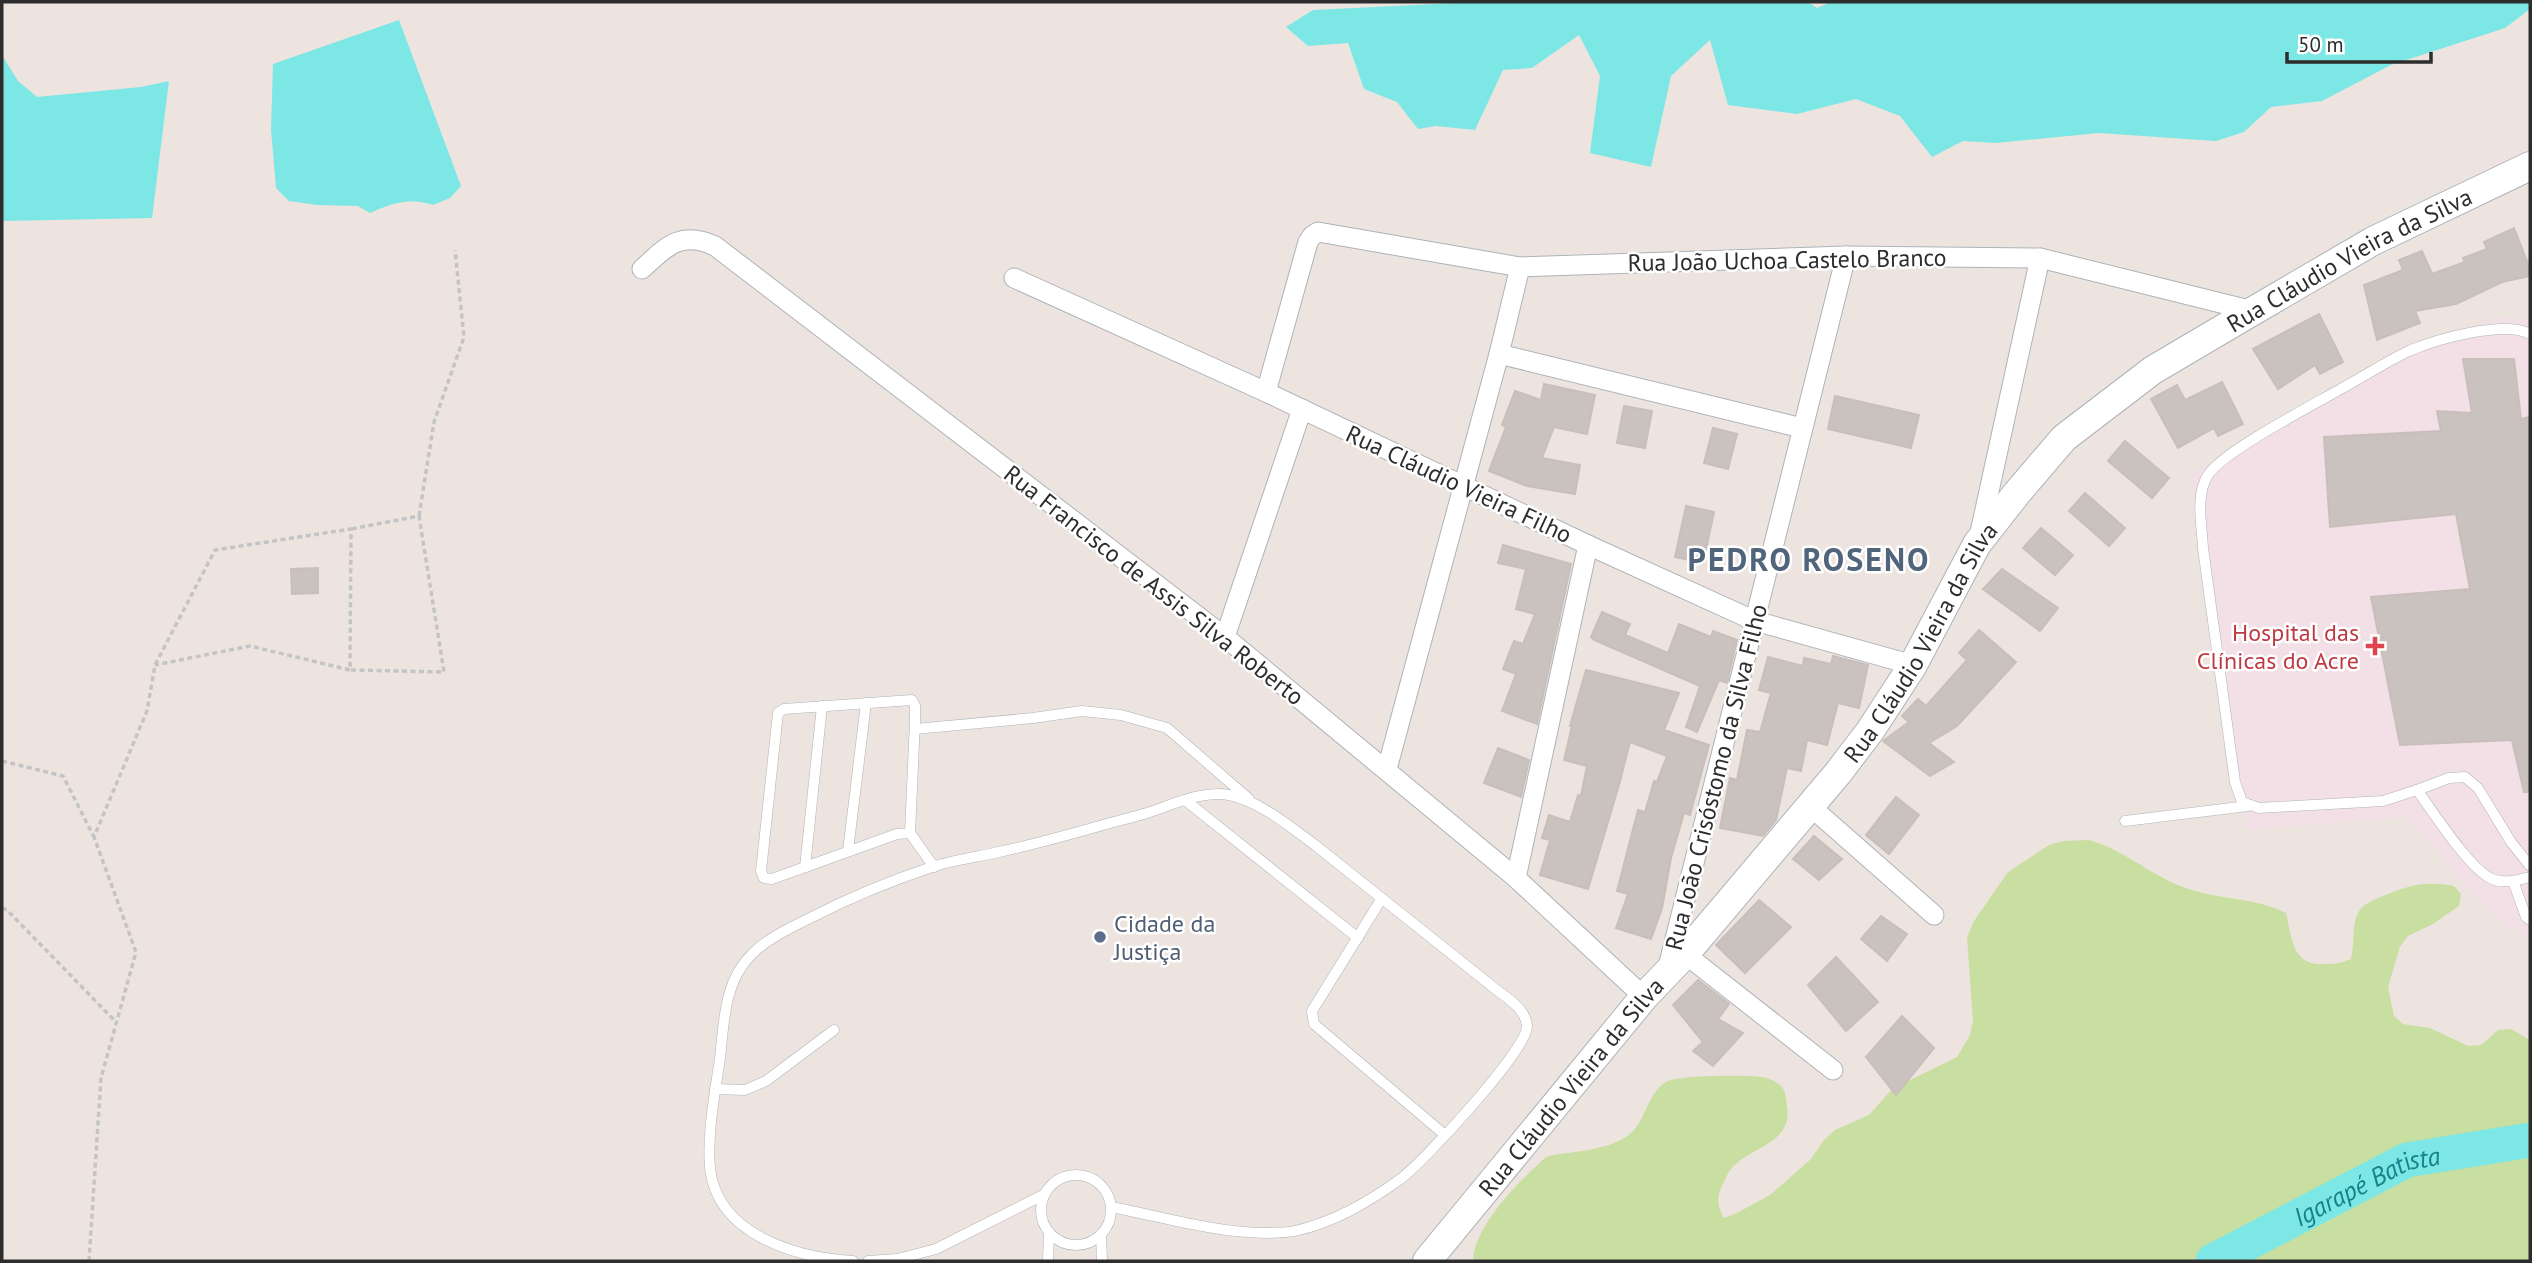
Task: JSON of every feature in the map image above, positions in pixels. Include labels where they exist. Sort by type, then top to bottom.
[{"type":"street","name":"Rua Cláudio Vieira da Silva","points":[[1427,1261],[1644,997],[1810,806],[1870,731],[1913,665],[1977,544],[2064,438],[2153,370],[2253,311],[2373,241],[2530,166]]},
{"type":"street","name":"Rua João Uchoa Castelo Branco","points":[[1266,392],[1308,242],[1318,232],[1520,267],[1846,256],[2040,258],[2253,311]]},
{"type":"street","name":"Rua Francisco de Assis Silva Roberto","points":[[642,269],[676,241],[703,240],[715,246],[1225,637],[1516,878],[1644,997]]},
{"type":"street","name":"Rua João Crisóstomo da Silva Filho","points":[[1676,963],[1755,621],[1846,256]]},
{"type":"street","points":[[1977,544],[2040,258]]},
{"type":"street","points":[[1387,769],[1464,487],[1520,267]]},
{"type":"street","name":"Rua Cláudio Vieira Filho","points":[[1014,278],[1266,392],[1755,621],[1913,665]]},
{"type":"street","points":[[1499,354],[1802,428]]},
{"type":"street","points":[[1225,637],[1302,409]]},
{"type":"street","points":[[1516,878],[1588,545]]},
{"type":"street","points":[[1810,806],[1934,915]]},
{"type":"street","points":[[1676,963],[1833,1070]]},
{"type":"lane","points":[[2249,806],[2242,802],[2235,782],[2203,548],[2202,497],[2204,482],[2209,473],[2220,461],[2411,350],[2489,330],[2505,328],[2529,332]]},
{"type":"lane","points":[[910,833],[897,834],[772,880],[764,878],[761,871],[778,713],[784,709],[912,700],[915,706],[915,729],[910,833],[934,867]]},
{"type":"lane","points":[[848,851],[866,703]]},
{"type":"lane","points":[[805,867],[822,706]]},
{"type":"lane","points":[[915,729],[1082,711],[1121,715],[1167,728],[1258,807]]},
{"type":"lane","points":[[2125,821],[2249,806],[2270,808],[2383,801],[2449,778],[2465,777],[2478,788],[2511,842],[2530,866]]},
{"type":"lane","points":[[2417,790],[2481,872],[2491,878],[2513,881],[2530,877]]},
{"type":"lane","points":[[852,1261],[825,1259],[788,1251],[758,1235],[732,1216],[717,1196],[710,1169],[715,1089],[727,997],[736,974],[752,954],[775,936],[851,897],[934,867],[1042,842],[1185,800],[1216,794],[1231,795],[1287,824],[1520,1009],[1527,1026],[1526,1036],[1507,1063],[1445,1135],[1402,1178],[1352,1212],[1293,1232],[1240,1233],[1111,1207]]},
{"type":"lane","points":[[1185,800],[1357,938]]},
{"type":"lane","points":[[2513,881],[2526,918],[2530,920]]},
{"type":"lane","points":[[1382,898],[1312,1011],[1314,1024],[1445,1135]]},
{"type":"lane","points":[[715,1089],[745,1090],[765,1081],[834,1030]]},
{"type":"lane","points":[[1068,1177],[1087,1177],[1103,1189],[1111,1207],[1107,1226],[1101,1234],[1084,1244],[1074,1245],[1056,1239],[1049,1232],[1041,1214],[1045,1194],[1050,1186],[1068,1177]]},
{"type":"lane","points":[[868,1261],[897,1259],[936,1249],[1045,1194]]},
{"type":"lane","points":[[1048,1261],[1049,1232]]},
{"type":"lane","points":[[1101,1234],[1102,1261]]},
{"type":"path","points":[[155,664],[250,646],[351,670],[444,672],[419,516],[434,422],[464,337],[455,250]]},
{"type":"path","points":[[94,837],[147,711],[155,664],[215,550],[419,516]]},
{"type":"path","points":[[351,528],[351,670]]},
{"type":"path","points":[[2,761],[63,776],[94,837],[136,952],[101,1078],[89,1261]]},
{"type":"path","points":[[2,908],[7,909],[117,1022]]},
{"type":"shaded area","name":"Hospital das Clínicas do Acre","points":[[2504,317],[2530,320],[2530,936],[2524,937],[2490,912],[2406,817],[2247,829],[2193,474],[2404,346]]},
{"type":"green space","points":[[2089,840],[2102,844],[2186,888],[2262,904],[2286,913],[2295,949],[2305,960],[2313,963],[2335,963],[2351,959],[2355,920],[2360,910],[2368,903],[2415,885],[2454,886],[2461,894],[2459,906],[2433,924],[2408,936],[2400,947],[2388,987],[2394,1016],[2403,1024],[2430,1028],[2468,1046],[2481,1045],[2498,1030],[2511,1029],[2530,1040],[2530,1261],[1473,1261],[1480,1236],[1495,1211],[1543,1160],[1549,1156],[1598,1148],[1626,1137],[1638,1125],[1654,1094],[1666,1082],[1673,1080],[1754,1076],[1771,1080],[1782,1087],[1787,1106],[1784,1129],[1777,1137],[1731,1169],[1721,1188],[1718,1203],[1724,1218],[1770,1195],[1810,1160],[1835,1130],[1869,1115],[1892,1089],[1957,1057],[1970,1035],[1973,1021],[1967,937],[1974,921],[2008,872],[2049,845],[2063,841]]},
{"type":"water","points":[[1477,2],[1808,2],[1817,8],[1831,2],[2530,2],[2530,9],[2505,28],[2391,65],[2322,101],[2271,107],[2244,132],[2216,141],[2099,133],[1995,143],[1963,141],[1932,157],[1900,116],[1856,99],[1797,114],[1728,105],[1710,40],[1671,76],[1651,167],[1590,153],[1600,76],[1579,35],[1532,68],[1503,70],[1475,130],[1436,126],[1418,129],[1397,102],[1364,89],[1348,43],[1308,46],[1286,27],[1313,10]]},
{"type":"water","points":[[399,20],[461,186],[450,198],[433,205],[416,201],[401,202],[370,213],[358,206],[289,201],[276,188],[271,130],[273,64]]},
{"type":"water","points":[[2,55],[18,81],[37,97],[141,87],[169,81],[152,218],[2,221]]},
{"type":"building","points":[[2514,228],[2530,269],[2530,276],[2502,282],[2456,304],[2415,311],[2420,323],[2377,340],[2364,285],[2403,270],[2399,260],[2422,251],[2432,274],[2465,262],[2463,258],[2487,249],[2484,242]]},
{"type":"building","points":[[2319,314],[2343,362],[2320,374],[2315,365],[2278,389],[2253,349]]},
{"type":"building","points":[[2463,359],[2514,359],[2521,419],[2530,417],[2530,792],[2524,792],[2512,740],[2400,745],[2371,597],[2470,589],[2456,514],[2330,527],[2324,437],[2441,431],[2437,411],[2472,413]]},
{"type":"building","points":[[2222,382],[2243,424],[2218,436],[2214,428],[2178,448],[2151,399],[2177,385],[2185,400]]},
{"type":"building","points":[[1544,384],[1595,395],[1587,434],[1554,427],[1542,458],[1580,465],[1575,494],[1527,486],[1489,471],[1506,427],[1502,425],[1515,391],[1541,400]]},
{"type":"building","points":[[1835,396],[1919,415],[1911,448],[1828,429]]},
{"type":"building","points":[[1624,406],[1652,411],[1645,448],[1617,443]]},
{"type":"building","points":[[1713,428],[1737,434],[1728,469],[1704,463]]},
{"type":"building","points":[[2125,441],[2169,478],[2152,498],[2108,461]]},
{"type":"building","points":[[2085,493],[2125,528],[2109,546],[2069,511]]},
{"type":"building","points":[[1686,506],[1714,512],[1703,563],[1675,557]]},
{"type":"building","points":[[2041,528],[2073,555],[2055,575],[2023,548]]},
{"type":"building","points":[[1503,545],[1571,564],[1537,724],[1502,711],[1516,674],[1503,669],[1514,641],[1523,644],[1535,614],[1516,609],[1526,569],[1498,563]]},
{"type":"building","points":[[318,568],[318,593],[292,594],[291,569]]},
{"type":"building","points":[[2002,569],[2058,608],[2040,631],[1983,589]]},
{"type":"building","points":[[1602,612],[1630,624],[1625,635],[1668,653],[1679,624],[1711,637],[1713,631],[1737,640],[1727,683],[1719,680],[1697,732],[1686,727],[1700,686],[1594,640],[1591,637]]},
{"type":"building","points":[[1979,630],[2016,662],[1957,726],[1929,743],[1954,762],[1930,776],[1883,741],[1909,722],[1902,716],[1918,699],[1926,706],[1967,660],[1959,653]]},
{"type":"building","points":[[1833,656],[1868,665],[1859,708],[1838,703],[1827,745],[1807,740],[1801,771],[1787,768],[1776,820],[1763,836],[1720,828],[1730,778],[1737,780],[1747,730],[1760,732],[1771,693],[1759,690],[1768,657],[1803,666],[1804,658],[1831,664]]},
{"type":"building","points":[[1586,670],[1679,693],[1664,730],[1709,745],[1690,815],[1684,813],[1671,858],[1662,908],[1651,939],[1616,928],[1628,894],[1617,891],[1638,810],[1645,812],[1654,781],[1657,782],[1667,756],[1630,742],[1588,889],[1540,875],[1550,840],[1542,838],[1549,815],[1570,822],[1578,795],[1581,796],[1587,766],[1564,760],[1570,726]]},
{"type":"building","points":[[1498,748],[1529,760],[1521,797],[1484,783]]},
{"type":"building","points":[[1896,797],[1919,815],[1889,854],[1866,835]]},
{"type":"building","points":[[1814,836],[1842,859],[1819,880],[1793,859]]},
{"type":"building","points":[[1759,900],[1791,927],[1745,973],[1716,945]]},
{"type":"building","points":[[1881,916],[1907,934],[1887,961],[1861,939]]},
{"type":"building","points":[[1836,957],[1878,1002],[1846,1031],[1808,985]]},
{"type":"building","points":[[1698,980],[1729,1004],[1718,1019],[1743,1033],[1713,1066],[1693,1051],[1703,1042],[1673,1005]]},
{"type":"building","points":[[1902,1016],[1934,1048],[1896,1095],[1866,1057]]},
{"type":"waterway","name":"Igarapé Batista","points":[[2213,1261],[2407,1160],[2530,1140]]},
{"type":"place","name":"Hospital das Clínicas do Acre","points":[[2375,646]]},
{"type":"place","name":"Cidade da Justiça","points":[[1100,937]]},
{"type":"district","name":"PEDRO ROSENO","points":[[1809,559]]}]
